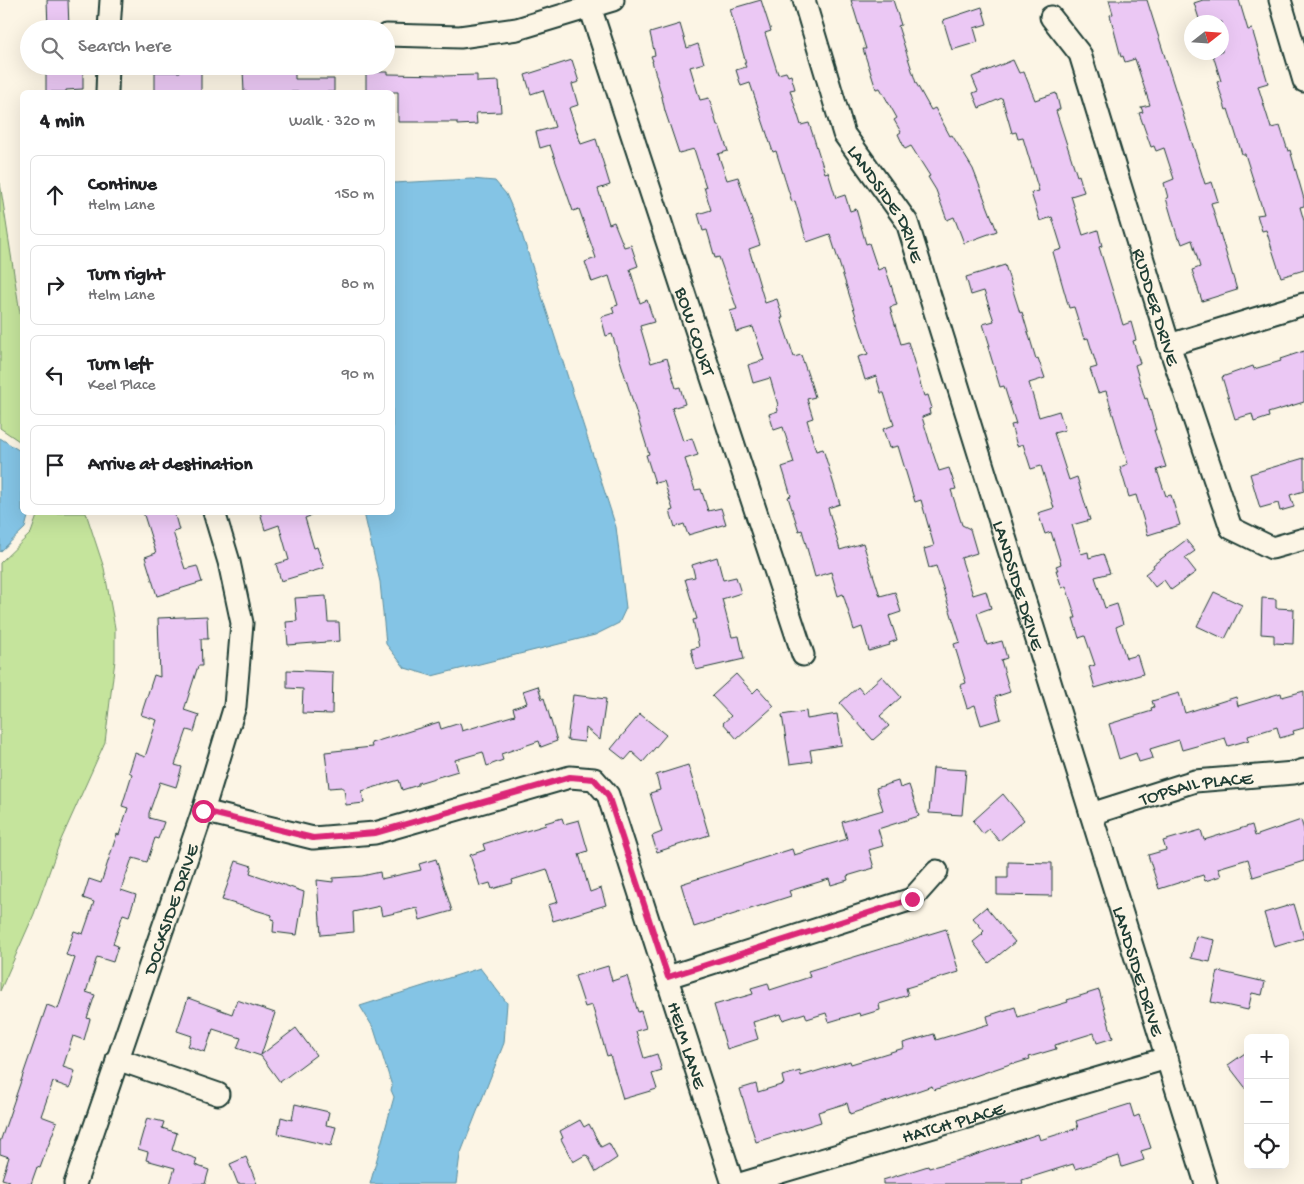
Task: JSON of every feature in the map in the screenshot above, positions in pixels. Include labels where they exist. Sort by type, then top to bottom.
[{"type":"street","points":[[110,20],[111,0]]},
{"type":"street","points":[[395,35],[460,37],[516,29],[613,0]]},
{"type":"street","name":"LANDSIDE DRIVE","points":[[804,0],[844,134],[906,222],[1206,1184]]},
{"type":"street","points":[[1280,0],[1304,81]]},
{"type":"street","name":"BOW COURT","points":[[590,7],[803,655]]},
{"type":"street","name":"RUDDER DRIVE","points":[[1051,17],[1080,54],[1169,345],[1232,528],[1272,548],[1304,539]]},
{"type":"street","points":[[107,90],[108,75]]},
{"type":"street","points":[[1169,345],[1304,304]]},
{"type":"street","name":"DOCKSIDE DRIVE","points":[[74,1184],[203,811],[234,706],[242,623],[229,562],[215,515]]},
{"type":"street","name":"TOPSAIL PLACE","points":[[1090,814],[1195,781],[1294,773],[1304,770]]},
{"type":"street","name":"HELM LANE","points":[[203,811],[313,838],[375,833],[570,777],[594,779],[608,795],[733,1184]]},
{"type":"street","points":[[668,977],[912,899],[937,871]]},
{"type":"street","name":"HATCH PLACE","points":[[740,1184],[1167,1058]]},
{"type":"street","points":[[117,1059],[218,1094]]},
{"type":"green space","points":[[0,183],[20,313],[20,442],[0,428]]},
{"type":"green space","points":[[37,515],[87,515],[104,568],[115,628],[115,660],[105,742],[60,842],[34,914],[0,991],[0,563],[31,533]]},
{"type":"water","points":[[471,179],[495,181],[506,194],[517,219],[616,527],[626,608],[619,623],[595,635],[432,676],[405,668],[386,644],[380,582],[364,515],[395,515],[395,183]]},
{"type":"water","points":[[0,438],[20,451],[20,515],[28,515],[25,528],[0,552]]},
{"type":"water","points":[[480,968],[507,1003],[504,1043],[460,1155],[456,1184],[370,1184],[394,1097],[374,1029],[360,1006]]},
{"type":"building","points":[[47,0],[68,0],[69,20],[48,20]]},
{"type":"building","points":[[761,0],[771,31],[765,33],[778,74],[786,72],[788,76],[791,75],[795,89],[790,90],[801,125],[809,123],[825,173],[828,172],[836,198],[845,195],[850,211],[856,209],[866,244],[869,243],[878,270],[885,267],[897,305],[890,307],[901,344],[908,342],[924,396],[928,395],[932,408],[929,409],[930,414],[922,417],[932,450],[939,471],[949,468],[956,489],[951,490],[962,525],[970,529],[977,553],[961,558],[973,595],[986,591],[991,608],[977,613],[987,645],[1002,641],[1007,658],[1001,660],[1010,692],[995,697],[1001,719],[981,725],[975,705],[967,708],[960,685],[966,683],[954,644],[960,642],[936,566],[929,568],[924,549],[934,546],[921,500],[915,502],[898,446],[889,448],[883,429],[894,425],[884,393],[881,393],[876,376],[865,380],[858,357],[868,354],[830,234],[807,242],[795,201],[792,202],[776,151],[773,152],[750,83],[741,86],[736,70],[746,67],[744,63],[746,63],[730,9]]},
{"type":"building","points":[[851,0],[893,0],[901,25],[898,26],[916,83],[931,110],[935,108],[950,136],[952,135],[973,169],[997,231],[964,243],[954,217],[947,220],[936,190],[928,177],[930,176],[911,146],[905,149],[898,134],[901,132],[894,120],[897,118],[880,88],[876,89],[863,49],[866,49]]},
{"type":"building","points":[[1109,0],[1147,0],[1205,184],[1212,182],[1218,201],[1211,203],[1237,290],[1202,301],[1192,270],[1200,267],[1192,240],[1182,244],[1180,238],[1178,239],[1166,198],[1168,198],[1164,183],[1174,179],[1164,148],[1156,151],[1154,146],[1151,147],[1139,113],[1143,112],[1141,107],[1150,105],[1135,59],[1125,62],[1123,56],[1121,57],[1110,15],[1113,14]]},
{"type":"building","points":[[1203,0],[1239,0],[1248,30],[1252,29],[1268,83],[1258,86],[1271,128],[1280,126],[1288,151],[1290,150],[1304,199],[1304,206],[1300,207],[1304,221],[1304,270],[1281,277],[1266,230],[1262,231],[1257,215],[1264,214],[1245,154],[1242,154],[1228,109],[1226,110],[1217,82],[1221,81],[1214,60],[1229,60],[1229,15],[1198,15],[1194,3]]},
{"type":"building","points":[[982,7],[987,24],[974,28],[978,42],[952,50],[943,20]]},
{"type":"building","points":[[680,24],[687,48],[698,44],[704,63],[690,67],[700,100],[709,98],[717,125],[719,125],[728,151],[718,154],[727,180],[738,177],[760,245],[749,249],[765,303],[777,299],[783,318],[781,318],[794,357],[801,355],[815,397],[807,399],[813,418],[807,420],[816,451],[823,449],[840,504],[828,508],[840,550],[863,543],[880,596],[895,592],[901,612],[889,616],[897,640],[889,643],[890,645],[869,651],[862,627],[854,630],[843,594],[838,596],[831,572],[815,577],[802,530],[799,531],[788,497],[791,496],[782,467],[794,463],[783,427],[774,430],[769,414],[778,411],[770,378],[753,383],[748,365],[764,360],[753,327],[736,332],[730,311],[737,309],[719,257],[715,258],[707,230],[703,231],[698,214],[711,210],[704,187],[706,187],[694,149],[679,153],[665,111],[652,61],[651,56],[655,55],[650,33]]},
{"type":"building","points":[[572,60],[579,82],[572,84],[578,105],[569,108],[581,144],[596,139],[610,185],[598,189],[609,224],[614,222],[624,247],[631,245],[638,266],[630,269],[640,303],[647,300],[654,322],[640,326],[651,363],[667,358],[676,388],[680,387],[685,404],[672,408],[683,441],[692,438],[698,455],[685,459],[695,490],[701,489],[708,511],[721,508],[726,524],[688,535],[684,524],[675,527],[670,511],[673,510],[664,481],[655,483],[646,455],[649,454],[612,334],[606,336],[601,317],[614,313],[612,307],[618,305],[609,276],[592,282],[585,262],[596,258],[579,209],[573,211],[550,145],[540,148],[536,132],[555,127],[543,90],[531,94],[525,75]]},
{"type":"building","points":[[1013,60],[1019,73],[1024,72],[1035,100],[1056,93],[1060,109],[1056,111],[1084,192],[1071,196],[1083,235],[1098,230],[1102,246],[1099,247],[1123,325],[1131,322],[1136,340],[1133,341],[1140,363],[1135,365],[1145,399],[1147,398],[1156,430],[1154,430],[1166,467],[1157,470],[1166,496],[1171,495],[1180,525],[1148,535],[1136,495],[1129,497],[1120,467],[1128,464],[1106,391],[1098,393],[1090,369],[1097,367],[1088,338],[1084,339],[1074,307],[1069,308],[1053,252],[1062,249],[1052,217],[1040,221],[1031,193],[1039,191],[1023,138],[1018,139],[1016,132],[1012,133],[1002,98],[979,108],[973,93],[978,91],[972,77]]},
{"type":"building","points":[[46,75],[83,75],[83,89],[46,90]]},
{"type":"building","points":[[155,75],[201,75],[201,90],[155,90]]},
{"type":"building","points":[[243,75],[295,75],[295,79],[334,79],[334,90],[244,90]]},
{"type":"building","points":[[366,75],[477,75],[477,82],[499,81],[501,112],[476,113],[477,124],[457,125],[457,122],[398,122],[398,92],[395,92],[395,90],[366,90]]},
{"type":"building","points":[[1005,265],[1036,359],[1038,358],[1045,378],[1029,383],[1039,417],[1059,411],[1065,430],[1054,433],[1069,480],[1077,477],[1090,520],[1072,525],[1081,554],[1088,552],[1089,558],[1103,554],[1110,573],[1095,577],[1105,608],[1117,604],[1123,624],[1116,627],[1126,658],[1137,655],[1143,674],[1095,688],[1089,667],[1095,665],[1085,636],[1079,638],[1073,618],[1076,618],[1066,586],[1062,588],[1056,570],[1058,570],[1056,566],[1061,564],[1051,532],[1045,534],[1038,513],[1054,508],[1041,466],[1031,469],[1023,444],[1017,446],[1011,425],[1016,424],[1004,386],[1000,387],[983,324],[994,321],[984,291],[971,295],[966,277]]},
{"type":"building","points":[[1304,351],[1304,402],[1268,413],[1269,417],[1254,422],[1252,414],[1235,419],[1222,377],[1253,366],[1254,369],[1281,361],[1280,359]]},
{"type":"building","points":[[1304,458],[1304,491],[1290,495],[1294,507],[1280,511],[1278,503],[1260,508],[1250,474]]},
{"type":"building","points":[[144,515],[175,515],[179,530],[173,532],[185,569],[197,566],[202,582],[157,596],[145,557],[156,553]]},
{"type":"building","points":[[261,515],[310,515],[305,518],[314,548],[317,547],[324,568],[281,581],[276,564],[289,560],[279,525],[265,530]]},
{"type":"building","points":[[1186,540],[1195,551],[1185,558],[1196,572],[1171,590],[1164,580],[1155,587],[1145,574],[1154,567],[1153,565]]},
{"type":"building","points":[[717,557],[723,580],[736,577],[741,593],[722,599],[732,637],[739,636],[744,659],[696,670],[691,649],[699,647],[693,620],[697,619],[685,579],[695,577],[692,565]]},
{"type":"building","points":[[1214,592],[1242,605],[1225,639],[1197,626]]},
{"type":"building","points":[[326,596],[328,622],[339,622],[340,641],[288,645],[286,622],[297,621],[295,598]]},
{"type":"building","points":[[1262,598],[1276,599],[1276,608],[1294,609],[1293,644],[1274,643],[1274,635],[1261,634]]},
{"type":"building","points":[[207,616],[208,639],[201,639],[202,666],[198,666],[184,710],[199,715],[194,732],[187,730],[175,765],[182,767],[176,787],[160,782],[149,813],[149,818],[164,822],[158,839],[155,838],[147,862],[133,858],[131,861],[121,890],[136,895],[129,916],[123,914],[113,944],[118,946],[113,962],[97,957],[86,992],[95,995],[87,1018],[90,1019],[84,1040],[73,1036],[63,1067],[75,1071],[70,1088],[53,1082],[41,1116],[57,1122],[40,1168],[37,1167],[31,1184],[8,1184],[9,1181],[2,1179],[9,1157],[0,1154],[0,1142],[47,1005],[58,1009],[75,958],[66,955],[74,931],[83,934],[94,902],[83,898],[89,879],[101,883],[117,834],[119,835],[128,808],[122,806],[132,774],[129,772],[135,753],[145,757],[157,720],[141,715],[154,675],[160,677],[158,618]]},
{"type":"building","points":[[287,670],[333,672],[332,714],[302,713],[303,689],[287,688]]},
{"type":"building","points":[[736,674],[753,693],[758,688],[774,706],[737,739],[723,723],[731,716],[712,696]]},
{"type":"building","points":[[882,676],[901,697],[880,716],[889,726],[873,740],[840,703],[858,687],[863,693]]},
{"type":"building","points":[[538,686],[542,699],[544,698],[557,741],[541,747],[539,741],[501,754],[503,760],[487,766],[483,752],[455,760],[458,771],[418,783],[418,785],[402,790],[399,780],[362,791],[364,803],[346,805],[344,788],[329,788],[325,752],[372,747],[371,743],[439,722],[441,729],[460,723],[462,731],[515,715],[513,708],[527,703],[523,691]]},
{"type":"building","points":[[1304,691],[1304,728],[1293,731],[1294,734],[1280,738],[1277,727],[1248,736],[1249,740],[1228,746],[1225,738],[1182,750],[1179,740],[1150,749],[1153,758],[1139,762],[1136,753],[1119,759],[1109,724],[1152,711],[1151,708],[1154,707],[1152,701],[1179,693],[1185,713],[1236,697],[1238,706],[1281,693],[1282,697]]},
{"type":"building","points":[[573,695],[606,699],[600,740],[586,728],[584,742],[567,740]]},
{"type":"building","points":[[806,711],[807,719],[837,714],[842,745],[810,750],[812,761],[790,764],[782,715]]},
{"type":"building","points":[[640,714],[666,735],[643,762],[632,752],[625,760],[611,749]]},
{"type":"building","points":[[688,765],[709,835],[657,852],[652,836],[662,832],[650,793],[660,790],[656,775]]},
{"type":"building","points":[[933,768],[966,770],[962,815],[929,813]]},
{"type":"building","points":[[898,781],[900,788],[909,785],[919,816],[878,829],[883,846],[869,850],[874,868],[847,876],[848,880],[831,885],[829,879],[789,891],[791,896],[694,927],[681,884],[792,849],[794,855],[847,839],[842,822],[883,810],[876,788]]},
{"type":"building","points":[[1003,794],[1024,820],[999,841],[989,829],[983,834],[973,821]]},
{"type":"building","points":[[562,818],[564,824],[579,820],[588,851],[579,854],[590,892],[601,888],[606,905],[553,921],[548,905],[558,902],[547,869],[512,880],[513,883],[492,889],[490,883],[480,886],[470,855],[485,850],[483,844],[546,825],[545,823]]},
{"type":"building","points":[[1301,820],[1304,830],[1304,861],[1253,877],[1248,859],[1218,868],[1221,876],[1205,881],[1203,875],[1159,889],[1148,855],[1166,850],[1163,841],[1201,830],[1204,840],[1252,825],[1255,836]]},
{"type":"building","points":[[436,859],[452,911],[420,920],[417,908],[382,916],[380,906],[353,912],[354,932],[321,935],[317,880],[333,882],[333,878],[362,876],[380,872],[381,879],[421,870],[419,864]]},
{"type":"building","points":[[236,861],[252,866],[250,873],[304,892],[297,935],[273,932],[274,920],[271,919],[272,915],[222,900]]},
{"type":"building","points":[[1008,862],[1052,863],[1052,896],[997,895],[997,878],[1008,878]]},
{"type":"building","points":[[1294,904],[1304,938],[1274,947],[1264,913]]},
{"type":"building","points":[[986,907],[1015,942],[989,963],[973,942],[984,931],[973,918]]},
{"type":"building","points":[[946,929],[959,972],[906,988],[908,995],[879,1004],[880,1010],[860,1016],[859,1013],[829,1022],[826,1013],[807,1019],[805,1013],[783,1020],[781,1014],[753,1022],[758,1039],[727,1049],[714,1005],[753,994],[751,988],[768,983],[770,990],[810,977],[808,971]]},
{"type":"building","points":[[1196,936],[1215,940],[1210,962],[1191,958]]},
{"type":"building","points":[[608,966],[612,981],[627,976],[638,1012],[641,1011],[646,1028],[636,1031],[644,1058],[657,1054],[662,1071],[652,1074],[657,1089],[623,1099],[610,1055],[607,1056],[592,1005],[585,1007],[575,976]]},
{"type":"building","points":[[1218,971],[1265,982],[1262,995],[1252,993],[1248,1010],[1211,1002]]},
{"type":"building","points":[[1099,990],[1113,1038],[1097,1043],[1094,1033],[1055,1045],[1056,1049],[1029,1057],[1030,1059],[934,1090],[932,1086],[850,1114],[847,1103],[818,1112],[821,1122],[756,1142],[740,1089],[756,1084],[758,1092],[784,1084],[782,1076],[800,1071],[801,1076],[850,1061],[851,1064],[904,1048],[903,1043],[934,1034],[936,1040],[989,1024],[987,1016],[1015,1007],[1018,1017],[1068,1002],[1067,1000]]},
{"type":"building","points":[[188,998],[232,1014],[237,1000],[275,1013],[261,1055],[296,1028],[316,1055],[280,1082],[261,1056],[237,1048],[241,1038],[213,1029],[205,1052],[188,1046],[192,1036],[177,1031]]},
{"type":"building","points":[[1244,1054],[1244,1086],[1228,1065]]},
{"type":"building","points":[[295,1104],[329,1112],[326,1125],[336,1127],[331,1146],[278,1134],[281,1117],[292,1120]]},
{"type":"building","points":[[1130,1104],[1134,1117],[1139,1115],[1151,1148],[1141,1151],[1144,1160],[1122,1167],[1119,1156],[1075,1169],[1073,1164],[1022,1180],[1023,1184],[883,1184],[883,1180],[928,1166],[929,1168],[966,1158],[1038,1134],[1040,1140],[1078,1128],[1076,1121]]},
{"type":"building","points":[[147,1118],[164,1122],[162,1128],[177,1133],[172,1150],[197,1159],[195,1165],[209,1170],[205,1184],[170,1184],[175,1168],[146,1160],[148,1152],[138,1149]]},
{"type":"building","points":[[580,1120],[584,1127],[589,1124],[601,1147],[609,1143],[617,1158],[596,1172],[588,1156],[585,1155],[573,1162],[561,1139],[563,1138],[560,1131]]},
{"type":"building","points":[[246,1157],[257,1184],[238,1184],[230,1164]]},
{"type":"route","points":[[203,811],[313,838],[375,833],[570,777],[594,779],[608,795],[668,977],[912,899]]}]
